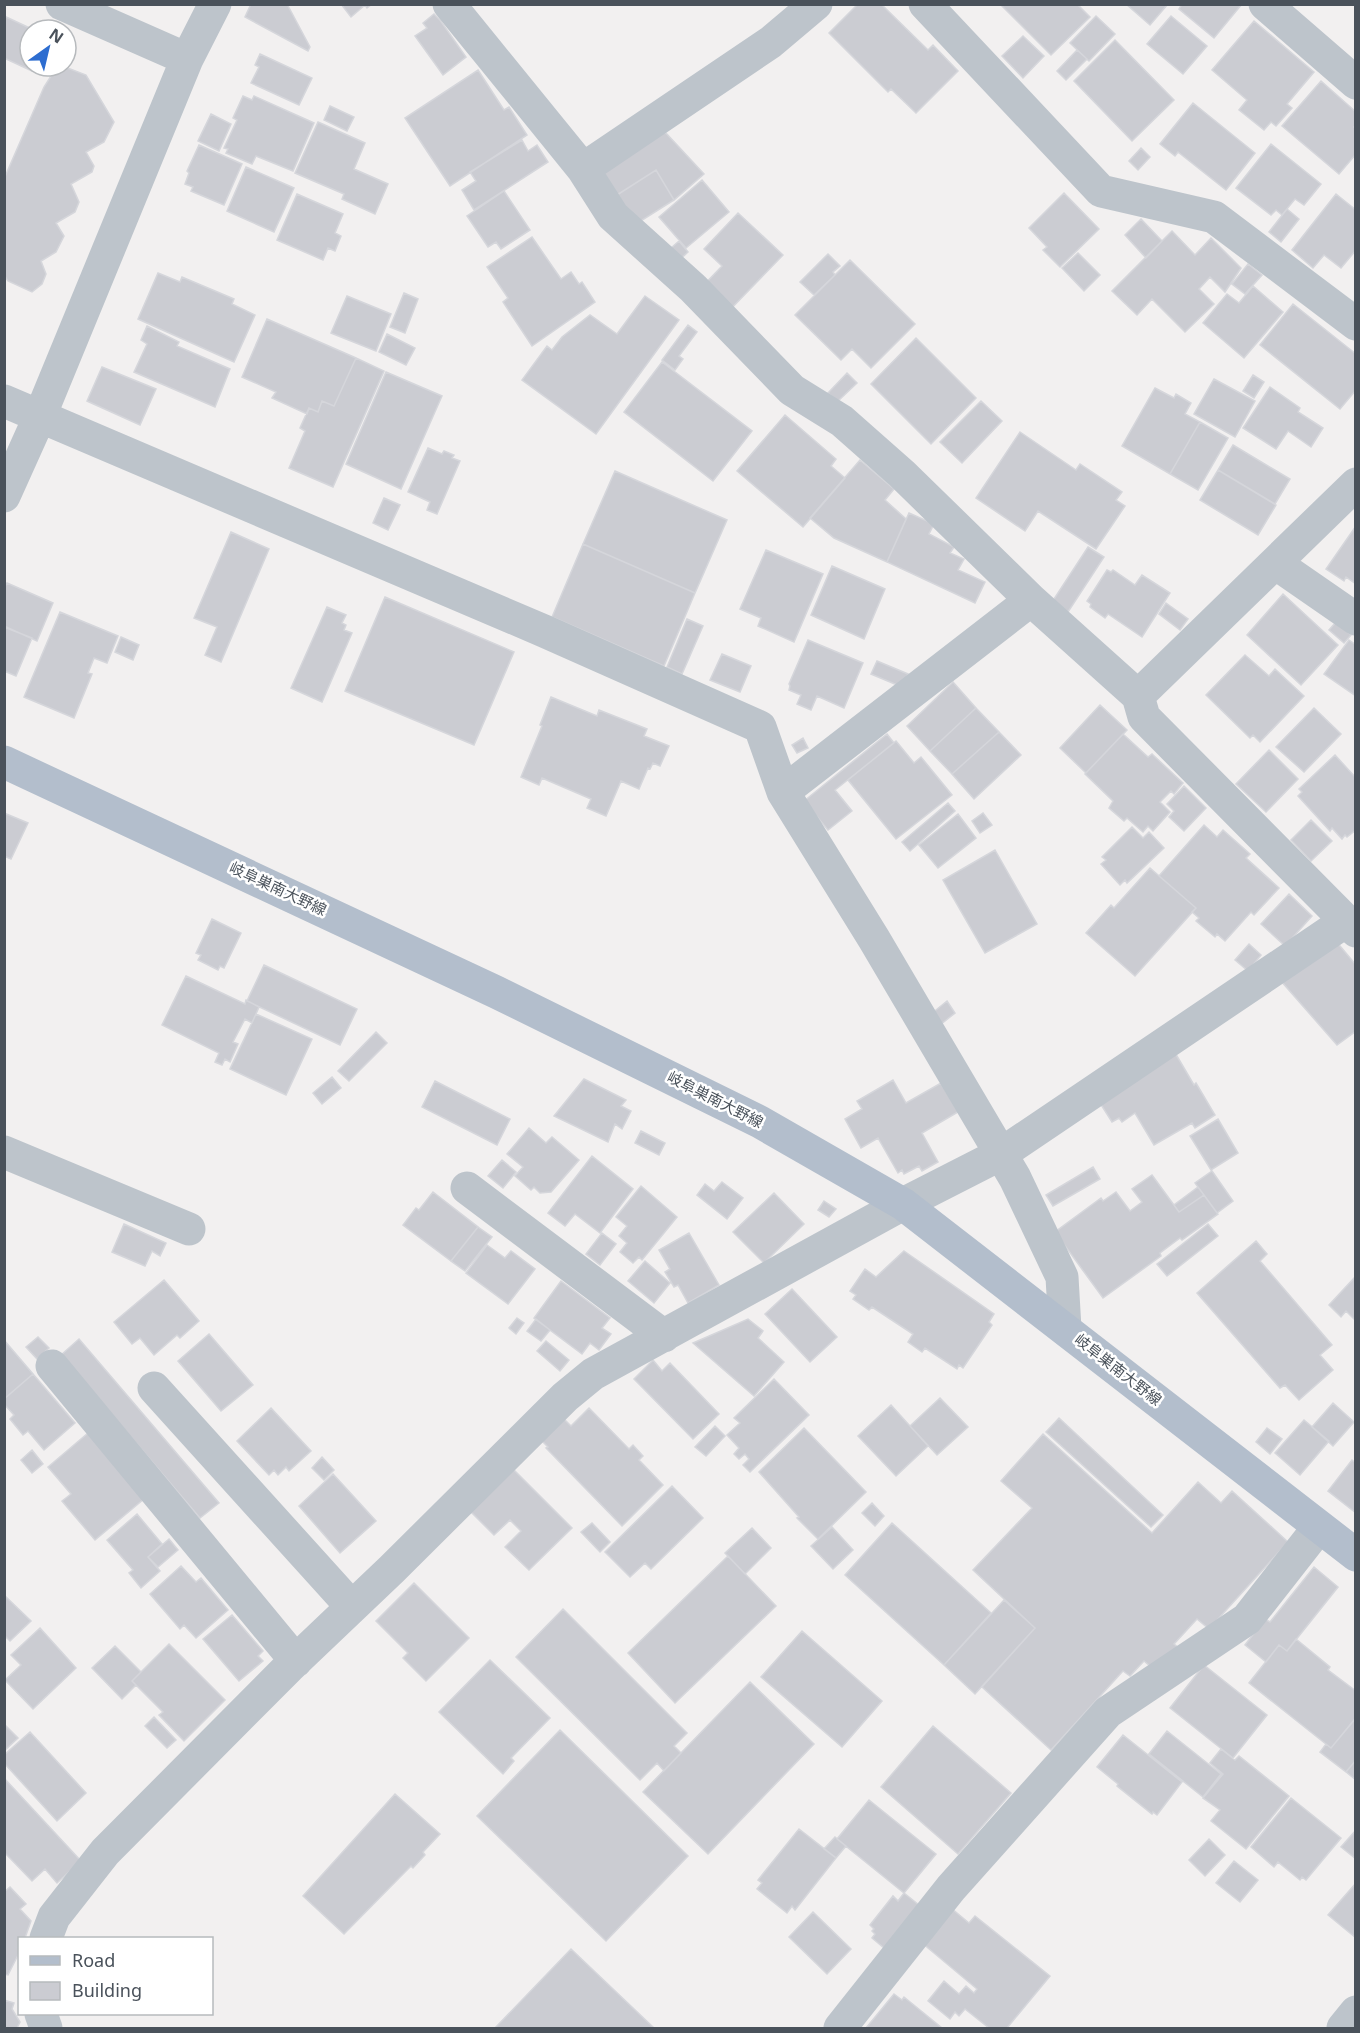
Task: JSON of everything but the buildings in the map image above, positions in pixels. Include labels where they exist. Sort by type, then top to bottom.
[{"type":"main road","name":"岐阜巣南大野線","points":[[4,762],[507,997],[760,1122],[903,1204],[1356,1555]]},
{"type":"street","points":[[62,4],[187,59]]},
{"type":"street","points":[[4,496],[40,416],[187,59],[215,4]]},
{"type":"street","points":[[46,1937],[54,1917],[105,1852],[566,1397],[594,1374],[903,1204],[1001,1154],[1351,926],[1144,717],[1138,696],[1031,600],[902,474],[850,428],[792,390],[693,288],[613,216],[583,169],[449,4]]},
{"type":"street","points":[[583,169],[771,42],[816,4]]},
{"type":"street","points":[[925,4],[1101,191],[1214,217],[1356,324]]},
{"type":"street","points":[[1265,4],[1356,83]]},
{"type":"street","points":[[4,401],[544,631],[760,726],[783,792],[874,939],[1015,1178],[1062,1277],[1065,1329]]},
{"type":"street","points":[[1138,696],[1356,484]]},
{"type":"street","points":[[1275,563],[1356,619]]},
{"type":"street","points":[[783,792],[1031,600]]},
{"type":"street","points":[[4,1152],[189,1229]]},
{"type":"street","points":[[467,1188],[664,1336]]},
{"type":"street","points":[[52,1366],[296,1661]]},
{"type":"street","points":[[154,1388],[352,1607]]},
{"type":"street","points":[[840,2028],[951,1888],[1108,1712],[1247,1619],[1319,1527]]},
{"type":"street","points":[[1343,2028],[1356,2013]]}]
